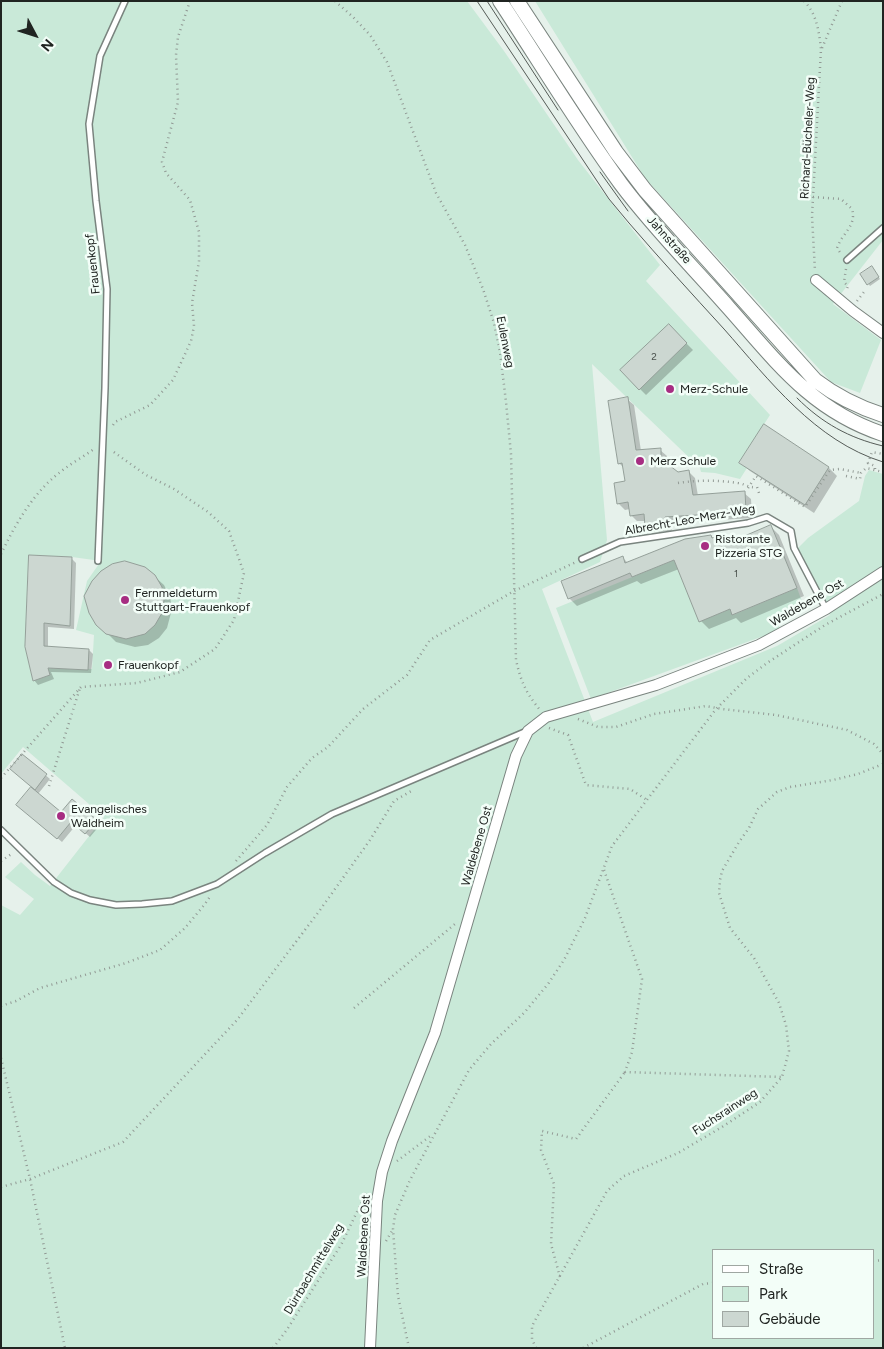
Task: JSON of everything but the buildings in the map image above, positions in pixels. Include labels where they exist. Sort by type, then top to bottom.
[{"type":"main road","name":"Jahnstraße","points":[[500,1],[617,179],[669,241],[771,355],[815,399],[848,420],[883,434]]},
{"type":"main road","name":"Jahnstraße","points":[[517,1],[616,152],[657,205],[815,380],[855,405],[883,415]]},
{"type":"street","points":[[816,280],[883,333]]},
{"type":"street","name":"Waldebene Ost","points":[[370,1348],[377,1201],[382,1172],[392,1141],[435,1033],[516,756],[528,731],[546,717],[656,685],[759,645],[826,609],[883,572]]},
{"type":"lane","name":"Frauenkopf","points":[[98,561],[107,289],[89,124],[100,56],[124,1]]},
{"type":"lane","points":[[847,260],[883,228]]},
{"type":"lane","name":"Albrecht-Leo-Merz-Weg","points":[[582,559],[620,542],[723,528],[767,517],[791,531],[794,548],[826,609]]},
{"type":"lane","points":[[1,830],[54,882],[71,893],[90,900],[116,905],[172,901],[217,884],[265,853],[332,814],[528,731]]},
{"type":"path","points":[[1,554],[13,530],[40,492],[58,473],[102,443],[115,422],[150,405],[173,380],[191,341],[194,326],[192,303],[199,261],[199,232],[190,200],[166,173],[162,162],[178,102],[176,55],[178,37],[190,1]]},
{"type":"path","name":"Eulenweg","points":[[335,1],[370,35],[387,62],[436,193],[464,245],[483,288],[494,323],[503,372],[511,454],[516,660],[520,679],[528,695],[546,717]]},
{"type":"path","name":"Richard-Bücheler-Weg","points":[[804,1],[813,12],[818,27],[821,49],[812,216],[816,280]]},
{"type":"path","points":[[821,49],[842,1]]},
{"type":"path","points":[[813,197],[841,199],[852,209],[853,220],[850,228],[839,241],[837,248],[847,260]]},
{"type":"path","points":[[845,273],[844,282],[848,286]]},
{"type":"path","points":[[1,778],[81,687],[137,683],[180,672],[215,649],[234,620],[244,573],[229,531],[208,512],[174,489],[146,475],[102,443]]},
{"type":"path","points":[[874,469],[875,466],[868,463],[872,452],[883,454]]},
{"type":"path","points":[[846,476],[860,479],[861,473],[866,468],[883,472]]},
{"type":"path","points":[[748,488],[756,476],[805,507],[830,470],[840,469],[861,473]]},
{"type":"path","points":[[678,483],[693,480],[740,483],[748,488],[757,487],[759,493]]},
{"type":"path","points":[[236,862],[267,825],[287,787],[312,758],[328,747],[363,709],[407,675],[430,640],[514,591],[582,559]]},
{"type":"path","points":[[410,1348],[398,1296],[393,1229],[395,1215],[400,1200],[469,1070],[491,1044],[511,1027],[536,1000],[564,960],[585,918],[612,846],[716,708],[754,673],[825,625],[883,594]]},
{"type":"path","points":[[49,786],[81,687]]},
{"type":"path","points":[[566,712],[598,727],[616,727],[654,714],[706,706],[776,715],[847,730],[874,744],[883,754]]},
{"type":"path","points":[[528,731],[549,728],[568,734],[586,786],[630,789],[647,800]]},
{"type":"path","name":"Fuchsrainweg","points":[[536,1348],[532,1339],[532,1326],[600,1202],[615,1182],[634,1171],[678,1153],[722,1127],[760,1102],[782,1077],[789,1051],[786,1025],[779,1004],[754,958],[730,928],[719,893],[722,871],[758,810],[777,792],[790,787],[858,774],[883,764]]},
{"type":"path","points":[[1,1187],[30,1179],[123,1142],[237,1020],[320,910],[370,840],[394,801],[419,786]]},
{"type":"path","points":[[1,861],[21,849]]},
{"type":"path","points":[[560,1277],[551,1244],[554,1184],[541,1150],[542,1131],[576,1139],[625,1072],[632,1052],[642,980],[604,869]]},
{"type":"path","points":[[1,1006],[16,1001],[40,988],[126,963],[160,950],[185,928],[205,904],[217,884]]},
{"type":"path","points":[[354,1008],[463,918],[469,916]]},
{"type":"path","points":[[1,1058],[30,1179],[65,1348]]},
{"type":"path","points":[[625,1072],[782,1077]]},
{"type":"path","points":[[382,1172],[435,1133]]},
{"type":"path","name":"Dürrbachmittelweg","points":[[273,1348],[341,1245],[367,1191]]},
{"type":"path","points":[[583,1348],[703,1284],[712,1283]]},
{"type":"green space","points":[[1,1],[467,1],[504,51],[578,160],[660,265],[646,281],[770,415],[739,463],[747,468],[740,479],[701,472],[700,468],[592,364],[607,540],[600,562],[542,589],[593,722],[777,646],[830,615],[797,549],[808,538],[859,501],[865,476],[869,470],[883,474],[883,1348],[1,1348],[1,905],[20,915],[34,899],[5,877],[21,862],[50,886],[104,817],[23,747],[1,774]],"holes":[[[29,555],[72,557],[101,561],[87,581],[76,630],[94,635],[92,669],[48,668],[50,675],[33,681],[25,647]]]},
{"type":"green space","points":[[535,1],[883,1],[883,240],[833,304],[881,340],[860,393],[831,382],[645,178]]},
{"type":"green space","points":[[674,560],[700,621],[730,609],[733,615],[797,588],[803,604],[775,617],[780,630],[591,699],[556,608]]},
{"type":"tram line","points":[[477,1],[609,199],[652,250],[795,407],[836,440],[858,452],[883,462]]},
{"type":"tram line","points":[[487,1],[558,110]]},
{"type":"tram line","points":[[600,172],[628,211]]},
{"type":"tram line","points":[[797,398],[816,415],[847,434],[883,446]]},
{"type":"place","name":"Merz-Schule","points":[[670,389]]},
{"type":"place","name":"Merz Schule","points":[[640,461]]},
{"type":"place","name":"Ristorante Pizzeria STG","points":[[705,546]]},
{"type":"place","name":"Fernmeldeturm Stuttgart-Frauenkopf","points":[[125,600]]},
{"type":"place","name":"Frauenkopf","points":[[108,665]]},
{"type":"place","name":"Evangelisches Waldheim","points":[[61,816]]}]
